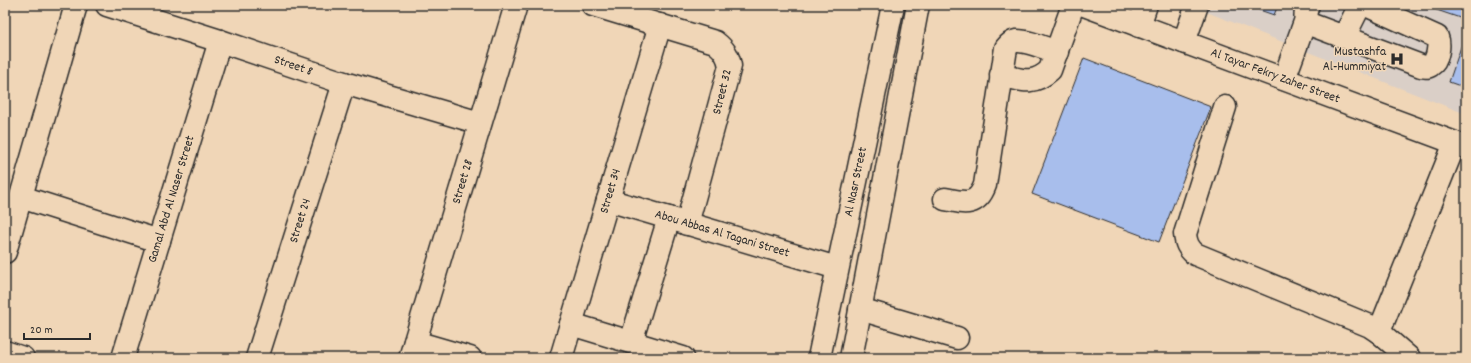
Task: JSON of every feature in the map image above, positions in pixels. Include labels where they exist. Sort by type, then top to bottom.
[{"type":"street","points":[[5,252],[76,5]]},
{"type":"street","name":"Street 28","points":[[412,350],[516,5]]},
{"type":"street","name":"Street 32","points":[[593,5],[715,42],[723,48],[728,56],[730,66],[678,221],[631,342]]},
{"type":"street","name":"Al Nasr Street","points":[[819,358],[893,5]]},
{"type":"street","name":"Al Nasr Street","points":[[851,358],[918,5]]},
{"type":"street","points":[[1001,75],[1024,80],[1034,80],[1043,77],[1050,70],[1073,5]]},
{"type":"street","name":"Al Tayar Fekry Zaher Street","points":[[1084,5],[1460,145]]},
{"type":"street","points":[[1139,26],[1146,5]]},
{"type":"street","points":[[1184,42],[1197,5]]},
{"type":"street","points":[[1344,37],[1360,5]]},
{"type":"street","points":[[1307,12],[1312,25],[1421,66],[1430,66],[1433,64],[1440,46],[1437,37],[1366,5]]},
{"type":"street","name":"Street 8","points":[[121,7],[344,83],[480,124]]},
{"type":"street","points":[[1284,79],[1307,12]]},
{"type":"street","name":"Street 34","points":[[561,358],[660,25]]},
{"type":"street","name":"Gamal Abd Al Naser Street","points":[[123,358],[220,41]]},
{"type":"street","points":[[945,199],[962,203],[970,202],[977,199],[982,193],[1006,48],[1010,43],[1022,41],[1057,52]]},
{"type":"street","name":"Street 24","points":[[257,358],[344,83]]},
{"type":"street","points":[[1225,107],[1185,234],[1189,249],[1195,254],[1370,326],[1409,358]]},
{"type":"street","points":[[1379,332],[1460,145]]},
{"type":"street","points":[[21,197],[159,241]]},
{"type":"street","name":"Abou Abbas Al Tagani Street","points":[[608,200],[837,268]]},
{"type":"street","points":[[860,309],[957,338]]},
{"type":"street","points":[[571,324],[683,358]]},
{"type":"street","points":[[412,350],[470,358]]},
{"type":"street","points":[[5,352],[23,358]]},
{"type":"shaded area","name":"Mustashfa Al-Hummiyat","points":[[1189,5],[1466,5],[1466,114]]},
{"type":"building","points":[[1245,5],[1278,5],[1274,15]]},
{"type":"building","points":[[1422,5],[1466,5],[1466,20]]},
{"type":"building","points":[[1466,32],[1466,88],[1449,82]]},
{"type":"building","points":[[1084,58],[1211,107],[1159,242],[1032,194]]},
{"type":"place","name":"Mustashfa Al-Hummiyat","points":[[1397,59]]}]
